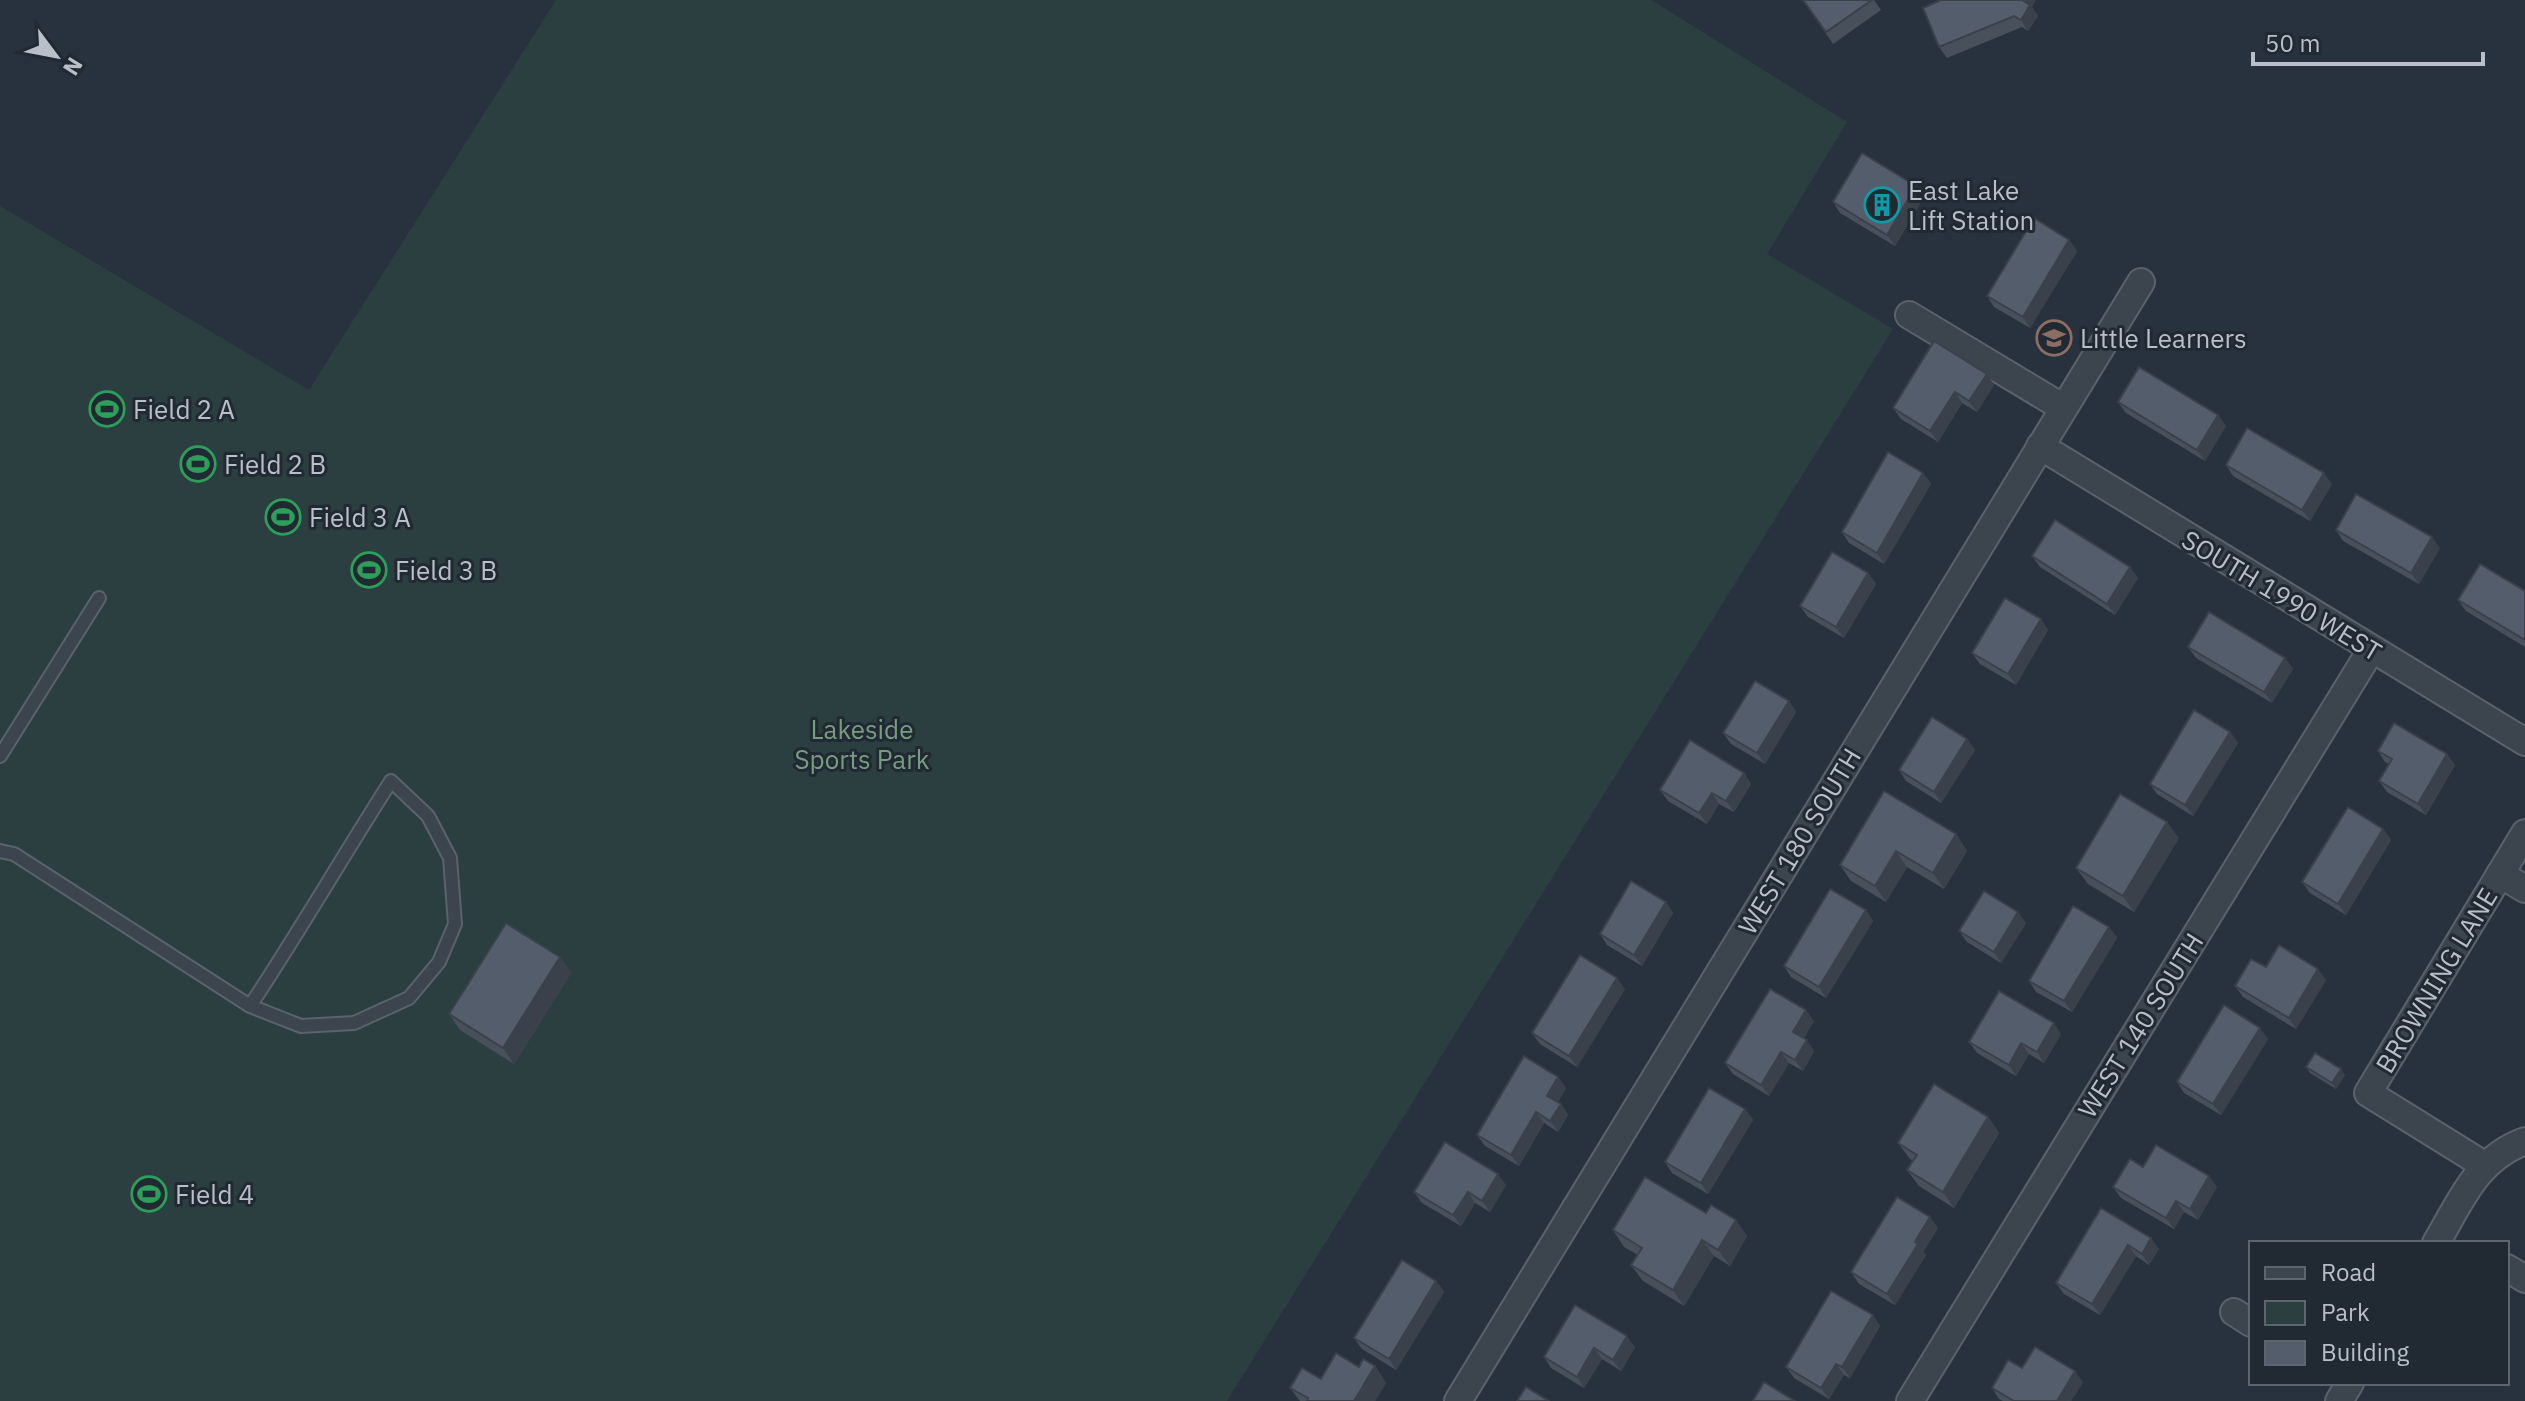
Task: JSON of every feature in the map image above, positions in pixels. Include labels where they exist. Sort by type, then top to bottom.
[{"type":"street","name":"WEST 180 SOUTH","points":[[1458,1401],[2141,282]]},
{"type":"street","points":[[1909,315],[2062,407]]},
{"type":"street","name":"SOUTH 1990 WEST","points":[[2040,446],[2525,742]]},
{"type":"street","name":"WEST 140 SOUTH","points":[[1910,1401],[2371,650]]},
{"type":"street","name":"BROWNING LANE","points":[[2484,1165],[2368,1093],[2525,833]]},
{"type":"street","points":[[2500,874],[2525,889]]},
{"type":"street","points":[[2449,1238],[2484,1165],[2508,1147],[2525,1141]]},
{"type":"lane","points":[[0,756],[99,598]]},
{"type":"lane","points":[[0,851],[14,854],[250,1006],[301,1026],[354,1023],[409,998],[439,962],[455,924],[450,858],[428,816],[391,781],[250,1006]]},
{"type":"green space","name":"Lakeside Sports Park","points":[[556,0],[1651,0],[1847,122],[1767,254],[1893,329],[1227,1401],[0,1401],[0,206],[309,390]]},
{"type":"building","points":[[1803,0],[1872,0],[1826,32]]},
{"type":"building","points":[[1941,0],[2022,0],[2030,5],[2021,20],[2014,16],[1939,47],[1923,8]]},
{"type":"building","name":"East Lake Lift Station","points":[[1862,153],[1916,186],[1887,235],[1833,202]]},
{"type":"building","points":[[2034,218],[2069,240],[2023,317],[1987,296]]},
{"type":"building","points":[[1934,341],[1987,374],[1969,401],[1955,392],[1930,431],[1893,408]]},
{"type":"building","points":[[2139,367],[2218,415],[2197,450],[2118,402]]},
{"type":"building","points":[[2247,428],[2324,473],[2302,510],[2226,465]]},
{"type":"building","points":[[1888,452],[1923,473],[1877,553],[1842,532]]},
{"type":"building","points":[[2356,494],[2432,537],[2411,573],[2336,530]]},
{"type":"building","points":[[2055,520],[2130,567],[2107,604],[2032,556]]},
{"type":"building","points":[[1832,552],[1868,573],[1836,627],[1800,606]]},
{"type":"building","points":[[2480,564],[2525,591],[2525,640],[2458,600]]},
{"type":"building","points":[[2005,598],[2041,619],[2008,674],[1972,653]]},
{"type":"building","points":[[2209,612],[2285,658],[2264,692],[2188,647]]},
{"type":"building","points":[[1755,681],[1789,701],[1757,753],[1723,733]]},
{"type":"building","points":[[2194,710],[2230,732],[2185,805],[2150,784]]},
{"type":"building","points":[[1932,717],[1967,739],[1934,792],[1899,770]]},
{"type":"building","points":[[2394,723],[2447,754],[2418,804],[2379,781],[2392,759],[2378,751]]},
{"type":"building","points":[[1690,740],[1744,773],[1726,801],[1712,793],[1699,813],[1660,790]]},
{"type":"building","points":[[1884,791],[1956,834],[1933,873],[1896,851],[1875,886],[1840,865]]},
{"type":"building","points":[[2120,794],[2167,822],[2123,896],[2076,868]]},
{"type":"building","points":[[2348,807],[2383,829],[2338,904],[2302,882]]},
{"type":"building","points":[[1631,881],[1666,902],[1634,955],[1600,934]]},
{"type":"building","points":[[1830,889],[1866,910],[1819,987],[1784,966]]},
{"type":"building","points":[[1984,891],[2018,912],[1994,952],[1959,931]]},
{"type":"building","points":[[2073,906],[2109,927],[2064,1001],[2029,981]]},
{"type":"building","points":[[506,923],[560,957],[503,1048],[449,1014]]},
{"type":"building","points":[[2279,945],[2318,969],[2289,1018],[2235,986],[2251,959],[2266,967]]},
{"type":"building","points":[[1580,955],[1617,978],[1569,1056],[1532,1033]]},
{"type":"building","points":[[1770,989],[1806,1010],[1793,1032],[1807,1040],[1795,1060],[1781,1052],[1761,1085],[1725,1063]]},
{"type":"building","points":[[1999,991],[2054,1023],[2037,1052],[2021,1043],[2009,1065],[1969,1042]]},
{"type":"building","points":[[2224,1005],[2260,1028],[2213,1104],[2177,1082]]},
{"type":"building","points":[[2315,1053],[2341,1069],[2332,1083],[2306,1067]]},
{"type":"building","points":[[1524,1056],[1558,1077],[1547,1096],[1561,1104],[1550,1121],[1536,1112],[1511,1155],[1477,1135]]},
{"type":"building","points":[[1934,1084],[1988,1117],[1943,1192],[1907,1170],[1917,1155],[1898,1143]]},
{"type":"building","points":[[1709,1088],[1745,1109],[1701,1183],[1665,1162]]},
{"type":"building","points":[[1445,1142],[1498,1174],[1482,1201],[1468,1192],[1453,1215],[1414,1192]]},
{"type":"building","points":[[2156,1145],[2209,1176],[2190,1209],[2176,1201],[2166,1218],[2113,1187],[2130,1159],[2143,1167]]},
{"type":"building","points":[[1645,1177],[1706,1213],[1711,1205],[1736,1220],[1718,1250],[1702,1240],[1673,1290],[1631,1265],[1642,1248],[1613,1230]]},
{"type":"building","points":[[1897,1197],[1930,1217],[1915,1242],[1918,1244],[1887,1294],[1851,1272]]},
{"type":"building","points":[[2101,1208],[2151,1238],[2142,1254],[2128,1245],[2092,1304],[2056,1283]]},
{"type":"building","points":[[1402,1260],[1436,1281],[1389,1359],[1354,1338]]},
{"type":"building","points":[[1831,1291],[1873,1315],[1842,1367],[1836,1364],[1821,1388],[1786,1367]]},
{"type":"building","points":[[1575,1305],[1627,1336],[1613,1360],[1594,1348],[1577,1377],[1544,1357]]},
{"type":"building","points":[[2035,1347],[2075,1371],[2057,1401],[2014,1401],[1992,1388],[2008,1360],[2022,1368]]},
{"type":"building","points":[[1336,1353],[1359,1367],[1363,1359],[1375,1366],[1354,1401],[1307,1401],[1308,1398],[1290,1388],[1302,1368],[1321,1379]]},
{"type":"building","points":[[1764,1382],[1795,1401],[1753,1401]]},
{"type":"building","points":[[1526,1387],[1549,1401],[1517,1401]]},
{"type":"place","name":"East Lake Lift Station","points":[[1882,205]]},
{"type":"place","name":"Little Learners","points":[[2054,338]]},
{"type":"place","name":"Field 2 A","points":[[107,409]]},
{"type":"place","name":"Field 2 B","points":[[198,464]]},
{"type":"place","name":"Field 3 A","points":[[283,517]]},
{"type":"place","name":"Field 3 B","points":[[369,570]]},
{"type":"place","name":"Field 4","points":[[149,1194]]}]
